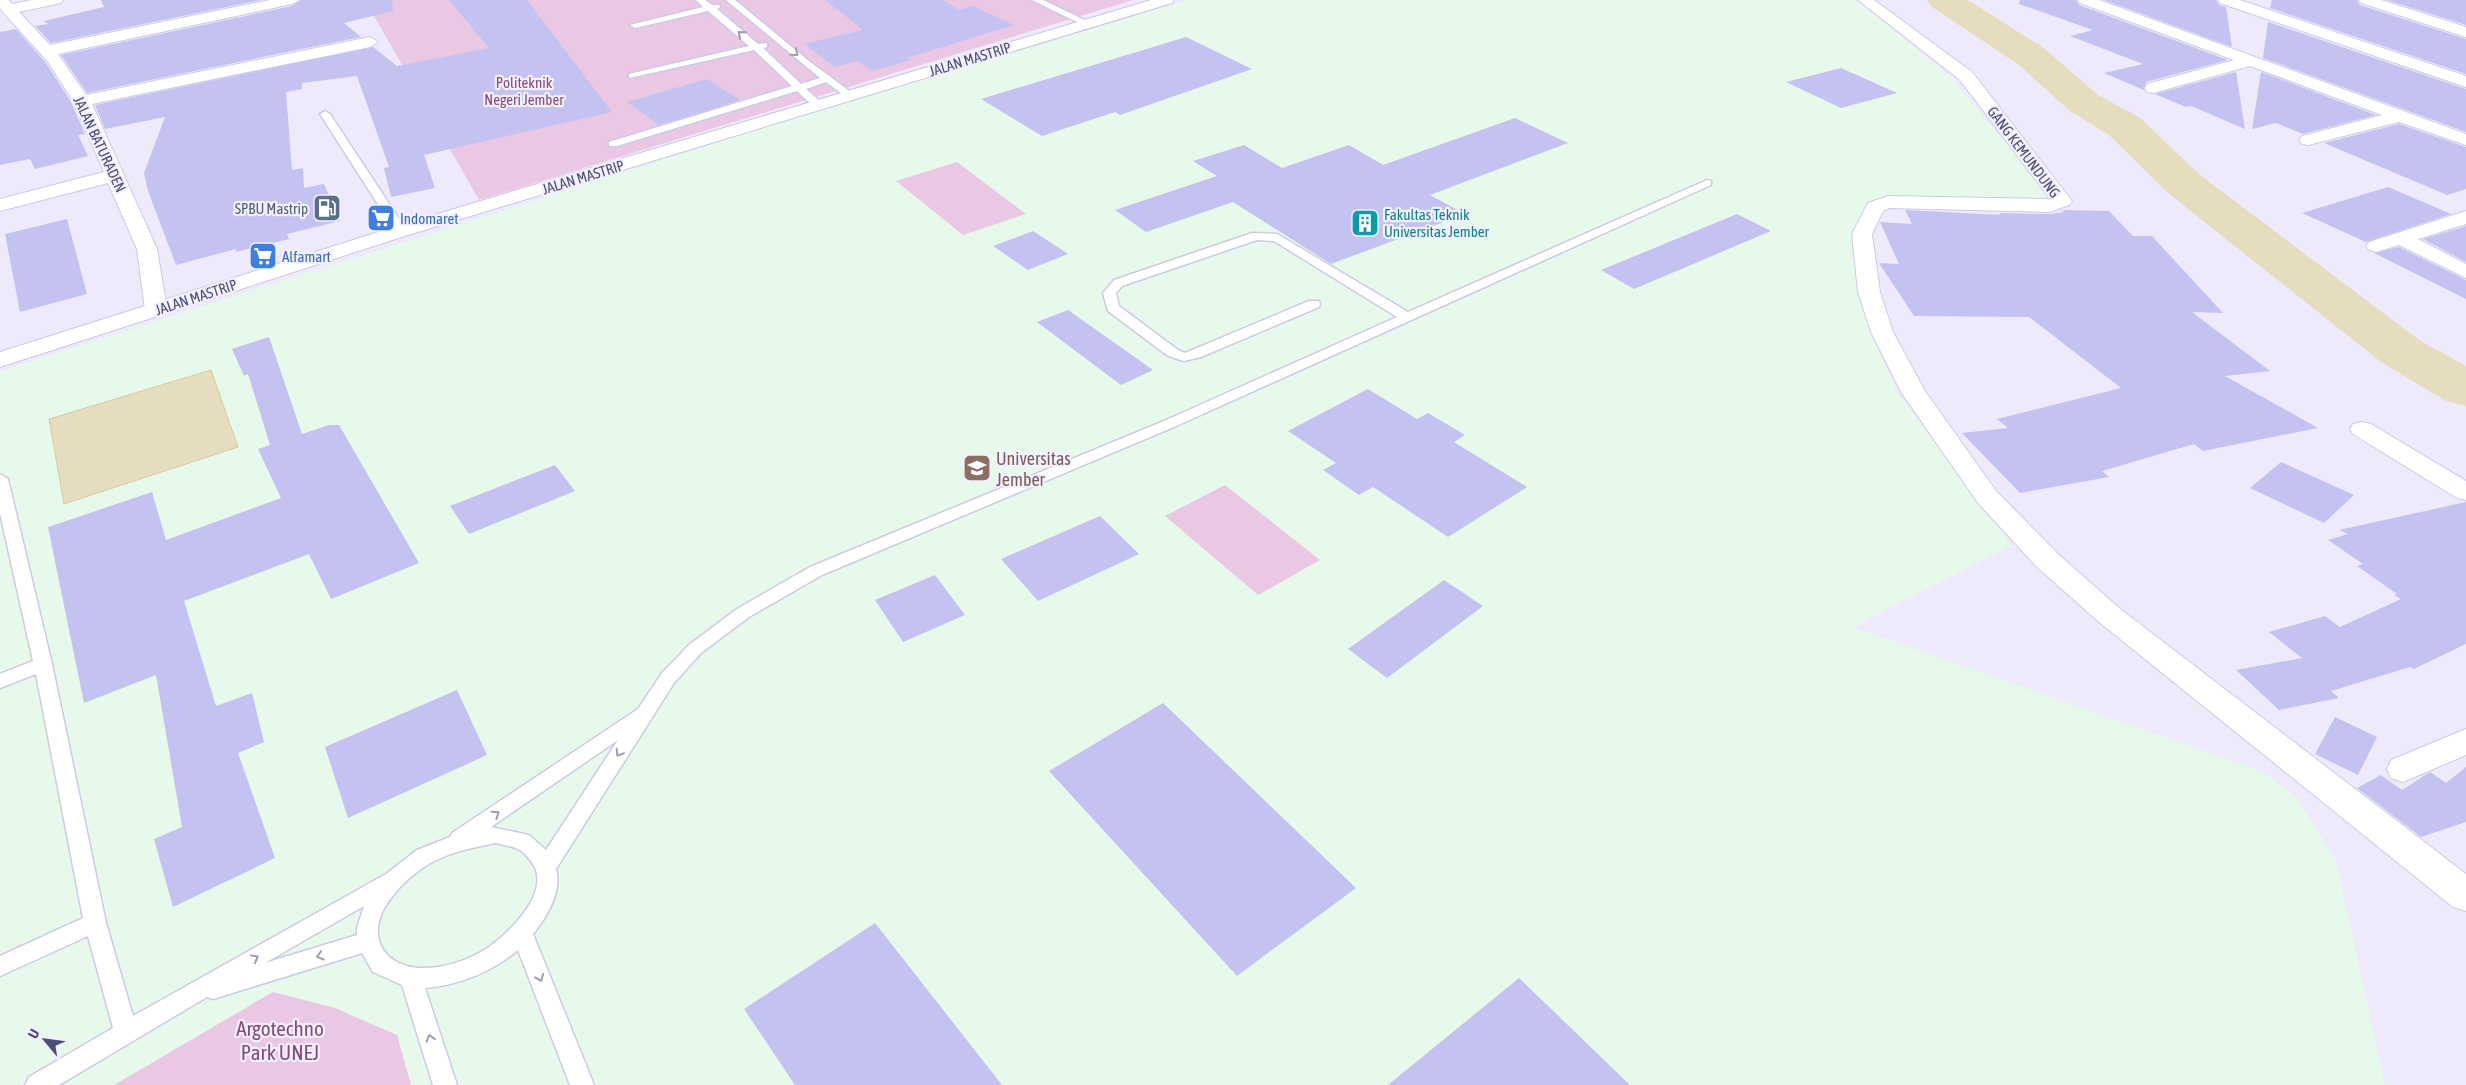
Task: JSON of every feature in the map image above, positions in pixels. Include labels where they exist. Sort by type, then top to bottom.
[{"type":"street","points":[[5,5],[56,0]]},
{"type":"street","points":[[47,51],[292,0]]},
{"type":"street","name":"JALAN MASTRIP","points":[[0,360],[401,231],[1167,0]]},
{"type":"street","name":"GANG KEMUNDUNG","points":[[1865,0],[1966,76],[2062,201],[2050,206],[1888,202],[1875,207],[1862,234],[1869,292],[1882,332],[1913,392],[1987,498],[2047,560],[2109,615],[2452,883],[2466,896]]},
{"type":"street","points":[[2085,0],[2466,140]]},
{"type":"street","points":[[2225,0],[2466,82]]},
{"type":"street","points":[[2366,0],[2466,32]]},
{"type":"street","name":"JALAN BATURADEN","points":[[5,5],[47,51],[82,101],[116,175],[147,250],[156,310]]},
{"type":"street","points":[[82,101],[370,42]]},
{"type":"street","points":[[2153,88],[2250,61]]},
{"type":"street","points":[[2308,140],[2400,116]]},
{"type":"street","points":[[0,205],[116,175]]},
{"type":"street","points":[[2376,246],[2466,217]]},
{"type":"street","points":[[2400,238],[2466,272]]},
{"type":"street","points":[[2362,430],[2466,492]]},
{"type":"street","points":[[2402,769],[2466,741]]},
{"type":"lane","points":[[700,0],[756,47],[818,106]]},
{"type":"lane","points":[[1036,0],[1088,24]]},
{"type":"lane","points":[[635,25],[732,2],[850,96]]},
{"type":"lane","points":[[632,76],[780,41]]},
{"type":"lane","points":[[613,144],[827,79]]},
{"type":"lane","points":[[325,114],[401,231]]},
{"type":"lane","points":[[396,878],[378,899],[368,920],[366,942],[380,966],[411,978],[440,977],[470,968],[498,953],[522,932],[536,915],[544,898],[548,881],[547,866],[668,678],[695,649],[743,613],[816,571],[1169,424],[1706,183]]},
{"type":"lane","points":[[1314,304],[1196,354],[1184,357],[1173,354],[1113,308],[1109,293],[1118,283],[1256,236],[1277,238],[1406,317]]},
{"type":"lane","points":[[0,479],[43,664],[95,923],[126,1033]]},
{"type":"lane","points":[[0,681],[43,664]]},
{"type":"lane","points":[[37,1085],[182,999],[396,878],[434,851],[456,842],[646,712]]},
{"type":"lane","points":[[456,842],[496,835],[528,844],[547,866]]},
{"type":"lane","points":[[0,966],[95,923]]},
{"type":"lane","points":[[522,932],[582,1085]]},
{"type":"lane","points":[[182,999],[366,942]]},
{"type":"lane","points":[[411,978],[444,1085]]},
{"type":"shaded area","name":"Universitas Jember","points":[[1188,0],[1856,0],[1951,77],[2051,198],[2048,201],[1884,198],[1870,202],[1863,211],[1853,232],[1858,290],[1895,389],[2012,546],[1853,627],[2261,771],[2296,797],[2336,860],[2385,1085],[0,1085],[0,371],[740,135]]},
{"type":"shaded area","points":[[211,370],[238,447],[64,504],[49,419]]},
{"type":"green space","name":"Politeknik Negeri Jember","points":[[365,0],[1133,0],[479,200]]},
{"type":"green space","points":[[957,162],[1026,214],[963,235],[896,181]]},
{"type":"green space","points":[[1225,485],[1320,560],[1258,595],[1165,516]]},
{"type":"green space","name":"Argotechno Park UNEJ","points":[[273,992],[335,1008],[397,1035],[411,1085],[114,1085]]},
{"type":"building","points":[[101,0],[261,0],[51,43],[35,26],[48,24],[44,21],[104,7]]},
{"type":"building","points":[[301,0],[392,0],[393,11],[344,23],[361,37],[87,93],[61,55],[292,6]]},
{"type":"building","points":[[449,0],[527,0],[612,112],[424,155],[435,188],[391,197],[384,168],[389,167],[357,76],[302,83],[302,89],[286,92],[292,170],[303,168],[304,188],[324,184],[340,221],[287,234],[289,239],[236,252],[236,249],[176,265],[148,191],[144,173],[165,117],[105,129],[95,105],[373,47],[397,66],[489,48]]},
{"type":"building","points":[[825,0],[943,0],[959,10],[973,6],[1014,25],[907,58],[911,60],[872,71],[857,61],[835,67],[804,44],[863,30]]},
{"type":"building","points":[[2020,0],[2076,0],[2079,5],[2228,60],[2146,82],[2144,90],[2104,73],[2143,64],[2070,36],[2093,30],[2019,4]]},
{"type":"building","points":[[2104,0],[2216,0],[2219,5],[2226,7],[2232,47]]},
{"type":"building","points":[[2272,0],[2357,0],[2360,5],[2466,39],[2466,74],[2270,8]]},
{"type":"building","points":[[2387,0],[2466,0],[2466,25]]},
{"type":"building","points":[[2268,22],[2466,89],[2466,132],[2263,58]]},
{"type":"building","points":[[16,29],[46,63],[71,102],[85,134],[78,135],[88,156],[35,169],[30,159],[0,165],[0,32]]},
{"type":"building","points":[[1186,37],[1252,69],[1120,115],[1115,112],[1042,136],[981,99]]},
{"type":"building","points":[[1841,68],[1897,93],[1841,108],[1786,82]]},
{"type":"building","points":[[2236,72],[2245,129],[2191,106],[2186,107],[2155,94]]},
{"type":"building","points":[[2261,72],[2376,115],[2303,134],[2276,123],[2252,129]]},
{"type":"building","points":[[707,79],[740,100],[659,125],[627,102]]},
{"type":"building","points":[[1515,118],[1568,143],[1430,195],[1465,214],[1331,264],[1233,202],[1146,232],[1115,210],[1217,176],[1193,161],[1244,145],[1282,168],[1349,145],[1383,165]]},
{"type":"building","points":[[2399,124],[2466,147],[2466,189],[2447,195],[2324,143]]},
{"type":"building","points":[[2388,187],[2451,214],[2366,242],[2302,213]]},
{"type":"building","points":[[1905,210],[2001,215],[1999,213],[2050,214],[2064,212],[2062,210],[2109,211],[2133,236],[2152,236],[2223,313],[2192,312],[2270,371],[2225,376],[2318,428],[2203,451],[2194,444],[2102,471],[2109,477],[2020,493],[1962,433],[2008,428],[1997,419],[2121,388],[2029,317],[1914,316],[1879,263],[1899,264],[1880,222],[1912,224]]},
{"type":"building","points":[[1737,214],[1771,231],[1634,289],[1601,270]]},
{"type":"building","points":[[67,219],[87,294],[20,312],[5,234]]},
{"type":"building","points":[[2466,226],[2466,262],[2423,239]]},
{"type":"building","points":[[1033,231],[1068,254],[1028,270],[993,246]]},
{"type":"building","points":[[2399,247],[2466,280],[2466,299],[2374,253]]},
{"type":"building","points":[[1068,310],[1153,370],[1121,385],[1037,322]]},
{"type":"building","points":[[269,337],[302,434],[329,425],[339,425],[419,563],[331,599],[309,554],[184,601],[216,706],[252,693],[264,742],[238,753],[275,858],[173,907],[154,839],[182,827],[156,675],[84,703],[48,527],[152,492],[166,540],[281,498],[258,449],[270,445],[248,374],[244,376],[232,349]]},
{"type":"building","points":[[1368,389],[1417,419],[1428,413],[1465,435],[1454,442],[1527,487],[1448,537],[1373,487],[1359,495],[1323,470],[1336,463],[1288,431]]},
{"type":"building","points":[[2281,462],[2354,495],[2324,523],[2250,488]]},
{"type":"building","points":[[555,465],[575,491],[469,534],[450,506]]},
{"type":"building","points":[[2466,502],[2466,644],[2414,669],[2410,667],[2331,691],[2339,698],[2279,710],[2236,670],[2302,658],[2269,632],[2325,616],[2340,627],[2401,599],[2394,595],[2397,594],[2357,566],[2363,564],[2328,540],[2348,534],[2339,530]]},
{"type":"building","points":[[1100,516],[1139,554],[1038,601],[1001,559]]},
{"type":"building","points":[[935,575],[965,615],[903,642],[875,600]]},
{"type":"building","points":[[1444,580],[1483,606],[1387,678],[1348,649]]},
{"type":"building","points":[[457,690],[487,755],[348,818],[325,747]]},
{"type":"building","points":[[1163,703],[1356,888],[1237,976],[1049,771]]},
{"type":"building","points":[[2335,717],[2377,737],[2358,775],[2315,754]]},
{"type":"building","points":[[2466,767],[2466,822],[2421,837],[2357,788],[2381,775],[2402,790],[2430,772],[2446,783]]},
{"type":"building","points":[[875,923],[1002,1085],[795,1085],[744,1009]]},
{"type":"building","points":[[1519,978],[1630,1085],[1388,1085]]},
{"type":"waterway","points":[[1944,0],[2032,57],[2084,103],[2124,126],[2184,184],[2400,351],[2466,389]]},
{"type":"place","name":"SPBU Mastrip","points":[[327,208]]},
{"type":"place","name":"Indomaret","points":[[381,218]]},
{"type":"place","name":"Fakultas Teknik Universitas Jember","points":[[1365,223]]},
{"type":"place","name":"Alfamart","points":[[263,256]]},
{"type":"place","name":"Universitas Jember","points":[[977,468]]}]
